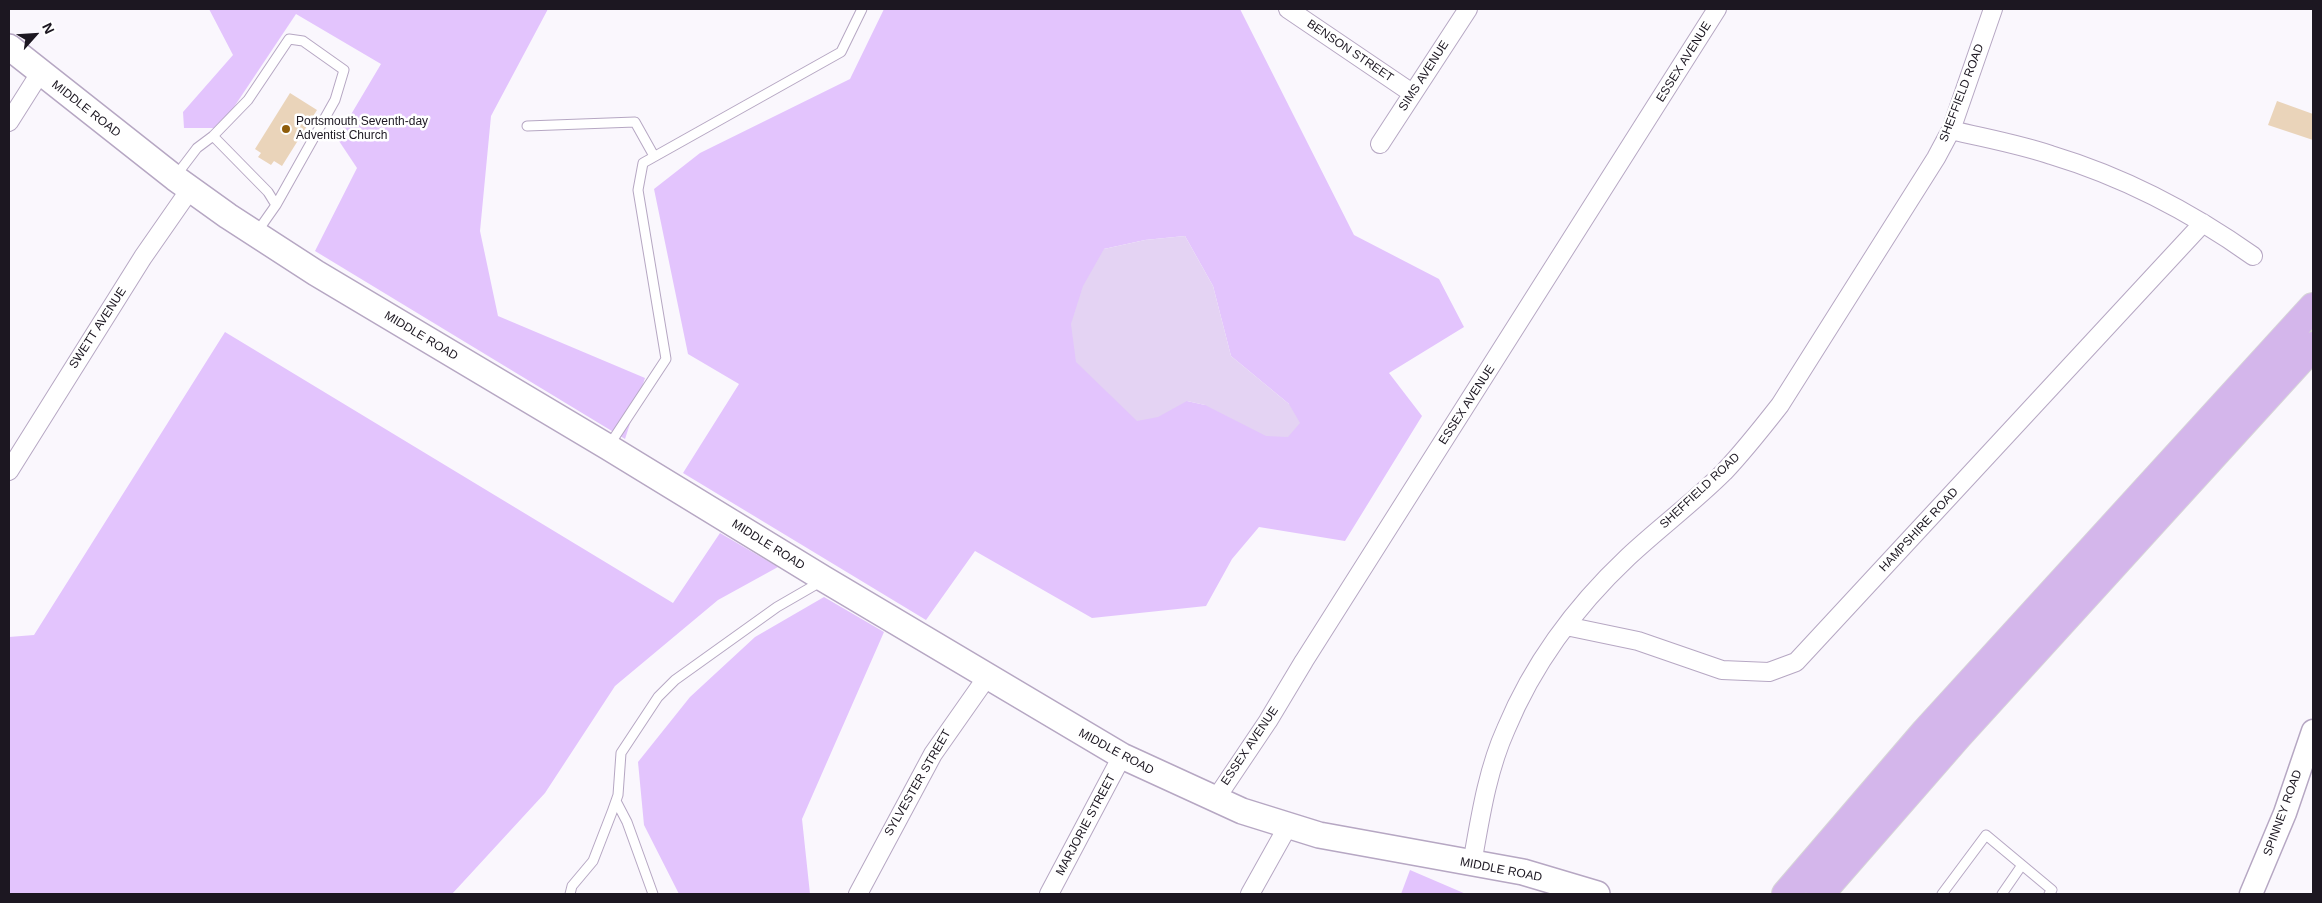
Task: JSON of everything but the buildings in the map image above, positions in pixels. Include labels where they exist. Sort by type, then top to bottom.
[{"type":"main road","name":"MIDDLE ROAD","points":[[9,48],[183,183],[256,234],[362,301],[608,447],[987,677],[1122,756],[1215,800],[1288,826],[1353,843],[1523,872],[1597,894]]},
{"type":"main road","points":[[1786,894],[1925,732],[2313,307]]},
{"type":"main road","points":[[1820,894],[1951,743],[2313,346]]},
{"type":"street","name":"BENSON STREET","points":[[1288,9],[1412,93]]},
{"type":"street","name":"SIMS AVENUE","points":[[1380,144],[1468,9]]},
{"type":"street","name":"ESSEX AVENUE","points":[[1215,800],[1268,721],[1304,661],[1718,9]]},
{"type":"street","name":"SHEFFIELD ROAD","points":[[1472,864],[1481,810],[1505,730],[1524,692],[1566,626],[1626,558],[1724,472],[1753,440],[1780,405],[1936,158],[1951,130],[1993,9]]},
{"type":"street","points":[[9,122],[40,73]]},
{"type":"street","points":[[1951,130],[2052,155],[2134,186],[2203,223],[2252,256]]},
{"type":"street","name":"SWETT AVENUE","points":[[9,471],[143,257],[183,183]]},
{"type":"street","name":"HAMPSHIRE ROAD","points":[[1566,626],[1638,642],[1722,670],[1770,672],[1796,662],[2203,223]]},
{"type":"street","name":"SYLVESTER STREET","points":[[858,894],[933,754],[987,677]]},
{"type":"street","name":"SPINNEY ROAD","points":[[2251,894],[2285,813],[2313,731]]},
{"type":"street","name":"MARJORIE STREET","points":[[1049,894],[1122,756]]},
{"type":"street","points":[[1250,894],[1288,826]]},
{"type":"lane","points":[[608,447],[666,359],[638,190],[642,163],[841,52],[862,9]]},
{"type":"lane","points":[[183,183],[197,148],[213,136],[248,100],[289,38],[303,41],[344,70],[335,100],[276,204],[256,234]]},
{"type":"lane","points":[[528,126],[635,122],[654,156]]},
{"type":"lane","points":[[213,136],[268,192],[276,204]]},
{"type":"lane","points":[[570,894],[572,886],[593,861],[616,801],[621,753],[658,697],[676,680],[777,607],[824,579]]},
{"type":"lane","points":[[616,801],[627,822],[653,894]]},
{"type":"lane","points":[[1942,894],[1986,834],[2052,890],[2049,894]]},
{"type":"lane","points":[[2002,894],[2022,865]]},
{"type":"shaded area","points":[[209,9],[548,9],[491,116],[480,231],[498,316],[645,378],[625,439],[315,251],[357,168],[337,138],[381,64],[296,14],[220,128],[184,128],[183,112],[233,55]]},
{"type":"shaded area","points":[[884,9],[1240,9],[1354,235],[1439,279],[1464,327],[1389,373],[1422,416],[1345,541],[1259,527],[1232,559],[1206,606],[1092,618],[975,551],[926,620],[683,473],[739,384],[688,354],[654,189],[700,153],[850,79]],"holes":[[[1185,236],[1213,286],[1231,356],[1289,404],[1205,405],[1187,401],[1104,249],[1145,240]]]},
{"type":"shaded area","points":[[1185,236],[1213,286],[1231,356],[1289,404],[1300,423],[1288,437],[1266,436],[1205,405],[1187,401],[1158,417],[1137,421],[1076,362],[1071,324],[1083,286],[1104,249],[1145,240]]},
{"type":"shaded area","points":[[225,332],[673,603],[720,533],[778,567],[718,600],[615,686],[545,793],[452,894],[9,894],[9,637],[34,635]]},
{"type":"shaded area","points":[[824,597],[884,632],[802,819],[810,894],[679,894],[644,825],[638,762],[690,697],[755,637]]},
{"type":"shaded area","points":[[1410,870],[1466,894],[1401,894]]},
{"type":"place","name":"Portsmouth Seventh-day Adventist Church","points":[[286,129]]}]
